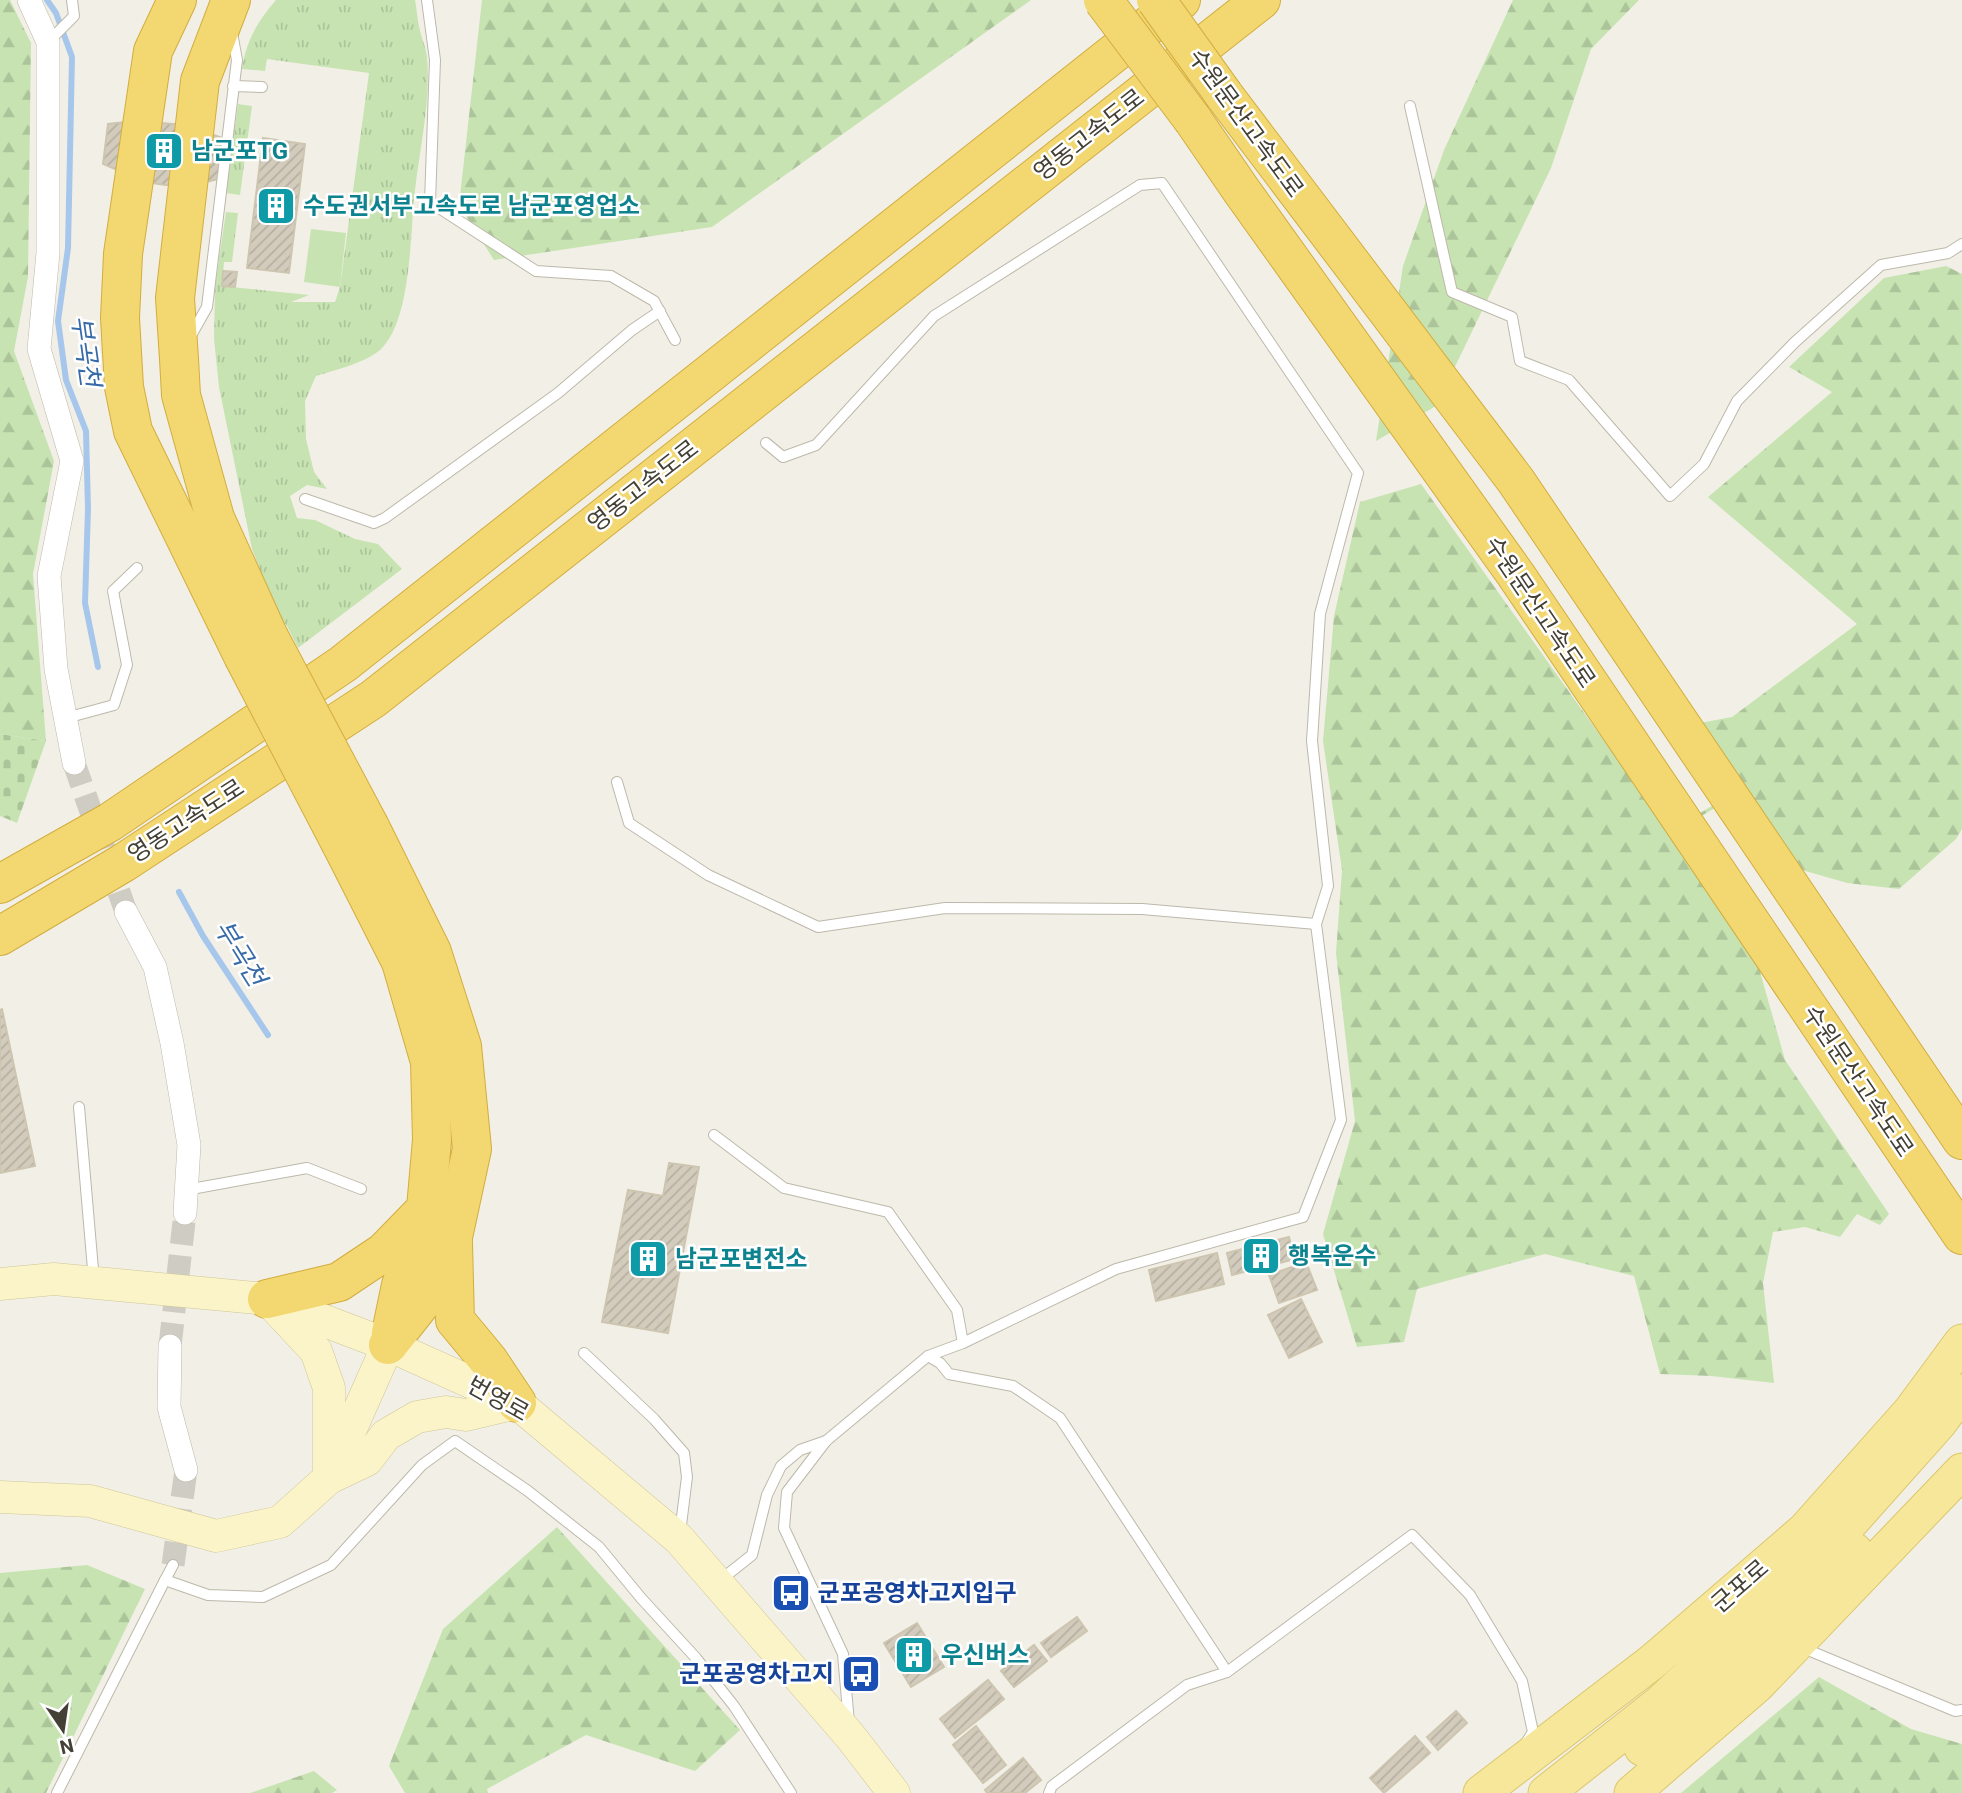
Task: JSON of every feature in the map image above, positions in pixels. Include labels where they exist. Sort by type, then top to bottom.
[{"type":"highway","name":"수원문산고속도로","points":[[1103,0],[1193,120],[1516,575],[1958,1229]]},
{"type":"highway","name":"영동고속도로","points":[[0,936],[123,863],[373,699],[1261,0]]},
{"type":"highway","name":"수원문산고속도로","points":[[1176,1],[1290,185],[1516,481],[1962,1140]]},
{"type":"highway","name":"영동고속도로","points":[[0,884],[110,821],[343,664],[1176,1]]},
{"type":"highway","points":[[229,5],[200,82],[175,298],[181,395],[215,518],[256,646]]},
{"type":"highway","points":[[168,6],[153,51],[123,254],[120,318],[124,387],[133,431],[256,646],[356,836],[432,952],[462,1046],[472,1149],[453,1237],[422,1302],[388,1345]]},
{"type":"highway","points":[[356,836],[401,962],[430,1062],[432,1140],[426,1208],[401,1285],[388,1345]]},
{"type":"highway","points":[[267,1299],[338,1282],[384,1252],[426,1208]]},
{"type":"highway","points":[[453,1237],[455,1320],[489,1362],[517,1403]]},
{"type":"main road","name":"군포로","points":[[1492,1785],[1652,1662],[1805,1530],[1911,1411],[1962,1342]]},
{"type":"main road","name":"군포로","points":[[1546,1793],[1659,1704],[1832,1543],[1939,1423],[1962,1392]]},
{"type":"main road","points":[[1584,1793],[1698,1705],[1818,1591],[1921,1479],[1962,1429]]},
{"type":"main road","points":[[1632,1793],[1757,1685],[1962,1471]]},
{"type":"street","points":[[29,0],[48,42],[48,253],[39,349],[72,461],[49,576],[56,669],[74,763]]},
{"type":"street","points":[[125,912],[155,967],[172,1043],[189,1145],[185,1213]]},
{"type":"street","name":"번영로","points":[[0,1284],[54,1279],[267,1299],[388,1345],[517,1403],[679,1539],[850,1736],[894,1793]]},
{"type":"street","points":[[267,1299],[316,1350],[329,1388],[329,1478]]},
{"type":"street","points":[[329,1478],[388,1345]]},
{"type":"street","points":[[170,1346],[169,1406],[186,1470]]},
{"type":"street","points":[[0,1497],[90,1501],[216,1536],[280,1522],[329,1478],[368,1460],[386,1435],[417,1416],[446,1412],[461,1428],[517,1403]]},
{"type":"lane","points":[[48,42],[74,16],[72,0]]},
{"type":"lane","points":[[427,0],[435,60],[430,202],[537,271],[611,276],[654,301],[675,340]]},
{"type":"lane","points":[[178,359],[207,307],[236,60],[229,5]]},
{"type":"lane","points":[[233,86],[262,87]]},
{"type":"lane","points":[[1410,106],[1452,292],[1513,317],[1520,361],[1569,380],[1670,496],[1704,464],[1737,401],[1795,342],[1881,265],[1948,253],[1962,244]]},
{"type":"lane","points":[[766,443],[783,457],[816,445],[934,316],[1140,185],[1162,183],[1358,473],[1320,614],[1312,741],[1328,886],[1316,924],[1341,1120],[1303,1217],[1116,1269],[963,1343],[928,1356],[826,1441],[787,1492],[784,1528],[843,1654],[850,1736]]},
{"type":"lane","points":[[305,499],[374,523],[385,518],[558,393],[632,330],[660,312]]},
{"type":"lane","points":[[66,718],[114,705],[127,665],[113,591],[137,568]]},
{"type":"lane","points":[[617,782],[629,823],[708,875],[818,927],[945,908],[1142,909],[1316,924]]},
{"type":"lane","points":[[79,1107],[95,1284]]},
{"type":"lane","points":[[714,1135],[784,1188],[888,1212],[957,1310],[963,1343]]},
{"type":"lane","points":[[186,1189],[307,1168],[361,1189]]},
{"type":"lane","points":[[584,1353],[654,1419],[684,1453],[687,1477],[679,1539]]},
{"type":"lane","points":[[928,1356],[940,1363],[949,1374],[1013,1386],[1060,1418],[1227,1672]]},
{"type":"lane","points":[[165,1580],[208,1595],[263,1597],[331,1565],[422,1465],[461,1428],[528,1491],[598,1547],[696,1658],[734,1706],[791,1793]]},
{"type":"lane","points":[[717,1583],[752,1555],[767,1495],[781,1466],[800,1450],[826,1441]]},
{"type":"lane","points":[[1049,1793],[1052,1786],[1187,1685],[1227,1672],[1412,1535],[1470,1595],[1522,1681],[1533,1732],[1492,1785]]},
{"type":"lane","points":[[57,1793],[173,1565]]},
{"type":"lane","points":[[1796,1645],[1959,1712]]},
{"type":"green space","points":[[0,0],[10,0],[31,43],[28,277],[14,351],[54,461],[33,574],[46,741],[0,734]]},
{"type":"green space","points":[[276,0],[415,0],[428,74],[408,274],[398,319],[390,336],[374,355],[350,366],[316,376],[305,401],[306,439],[314,472],[327,489],[307,485],[290,496],[297,518],[315,520],[355,539],[378,544],[402,569],[298,648],[278,615],[252,549],[219,387],[214,339],[215,287],[226,212],[238,213],[232,262],[224,262],[222,286],[309,295],[291,302],[335,302],[340,287],[369,73],[267,59],[265,71],[242,69],[253,32]]},
{"type":"green space","points":[[482,0],[1031,0],[712,227],[494,260],[459,205]]},
{"type":"green space","points":[[1513,0],[1639,0],[1591,49],[1551,168],[1436,406],[1376,441],[1403,266],[1444,150]]},
{"type":"green space","points":[[238,104],[252,106],[240,195],[226,193]]},
{"type":"green space","points":[[311,229],[346,233],[340,287],[304,282]]},
{"type":"green space","points":[[1946,266],[1962,274],[1962,829],[1956,839],[1899,889],[1847,883],[1802,870],[1747,789],[1671,834],[1757,961],[1785,1060],[1889,1214],[1880,1225],[1857,1214],[1840,1237],[1805,1227],[1773,1232],[1763,1283],[1774,1383],[1660,1374],[1634,1276],[1545,1254],[1417,1289],[1404,1342],[1357,1347],[1323,1234],[1355,1121],[1336,953],[1342,870],[1323,741],[1334,616],[1360,502],[1421,484],[1669,832],[1743,787],[1700,723],[1732,717],[1857,624],[1708,497],[1832,392],[1789,367],[1884,278]]},
{"type":"green space","points":[[0,734],[46,741],[17,823],[0,816]]},
{"type":"green space","points":[[557,1527],[740,1730],[695,1771],[586,1735],[487,1789],[488,1793],[405,1793],[389,1766],[443,1629]]},
{"type":"green space","points":[[87,1565],[145,1589],[46,1793],[0,1793],[0,1573]]},
{"type":"green space","points":[[1819,1677],[1911,1729],[1962,1744],[1962,1793],[1681,1793]]},
{"type":"green space","points":[[314,1771],[337,1790],[332,1793],[250,1793]]},
{"type":"building","name":"남군포TG","points":[[135,121],[186,125],[225,139],[222,178],[202,183],[166,185],[145,182],[103,164],[108,124]]},
{"type":"building","name":"수도권서부고속도로 남군포영업소","points":[[263,138],[305,144],[289,273],[247,268]]},
{"type":"building","points":[[223,271],[237,272],[235,287],[222,286]]},
{"type":"building","points":[[2,1009],[35,1166],[0,1173],[0,1010]]},
{"type":"building","name":"남군포변전소","points":[[669,1163],[699,1167],[668,1333],[602,1322],[628,1190],[663,1196]]},
{"type":"building","name":"행복운수","points":[[1289,1237],[1295,1259],[1232,1275],[1227,1253]]},
{"type":"building","points":[[1217,1253],[1224,1284],[1156,1301],[1149,1270]]},
{"type":"building","points":[[1306,1262],[1317,1290],[1279,1303],[1269,1275]]},
{"type":"building","points":[[1301,1299],[1322,1342],[1289,1358],[1268,1315]]},
{"type":"building","points":[[1077,1617],[1087,1631],[1051,1657],[1041,1643]]},
{"type":"building","name":"우신버스","points":[[917,1623],[944,1667],[911,1687],[884,1643]]},
{"type":"building","points":[[1034,1645],[1047,1661],[1014,1687],[1001,1671]]},
{"type":"building","points":[[988,1680],[1004,1699],[955,1738],[940,1719]]},
{"type":"building","points":[[1456,1711],[1467,1723],[1438,1750],[1427,1737]]},
{"type":"building","points":[[976,1726],[1006,1765],[983,1783],[953,1745]]},
{"type":"building","points":[[1415,1736],[1430,1753],[1384,1793],[1370,1778]]},
{"type":"building","points":[[1023,1758],[1041,1780],[1025,1793],[987,1793],[985,1790]]},
{"type":"waterway","name":"부곡천","points":[[47,0],[56,13],[72,57],[68,248],[58,321],[66,380],[86,431],[88,509],[85,603],[98,667]]},
{"type":"waterway","name":"부곡천","points":[[179,892],[203,936],[268,1035]]},
{"type":"tunnel","points":[[74,763],[126,912]]},
{"type":"tunnel","points":[[170,1346],[185,1213]]},
{"type":"tunnel","points":[[173,1565],[186,1470]]},
{"type":"place","name":"남군포TG","points":[[164,151]]},
{"type":"place","name":"수도권서부고속도로 남군포영업소","points":[[276,206]]},
{"type":"place","name":"행복운수","points":[[1261,1256]]},
{"type":"place","name":"남군포변전소","points":[[648,1259]]},
{"type":"place","name":"군포공영차고지입구","points":[[791,1593]]},
{"type":"place","name":"우신버스","points":[[914,1655]]},
{"type":"place","name":"군포공영차고지","points":[[861,1674]]}]
